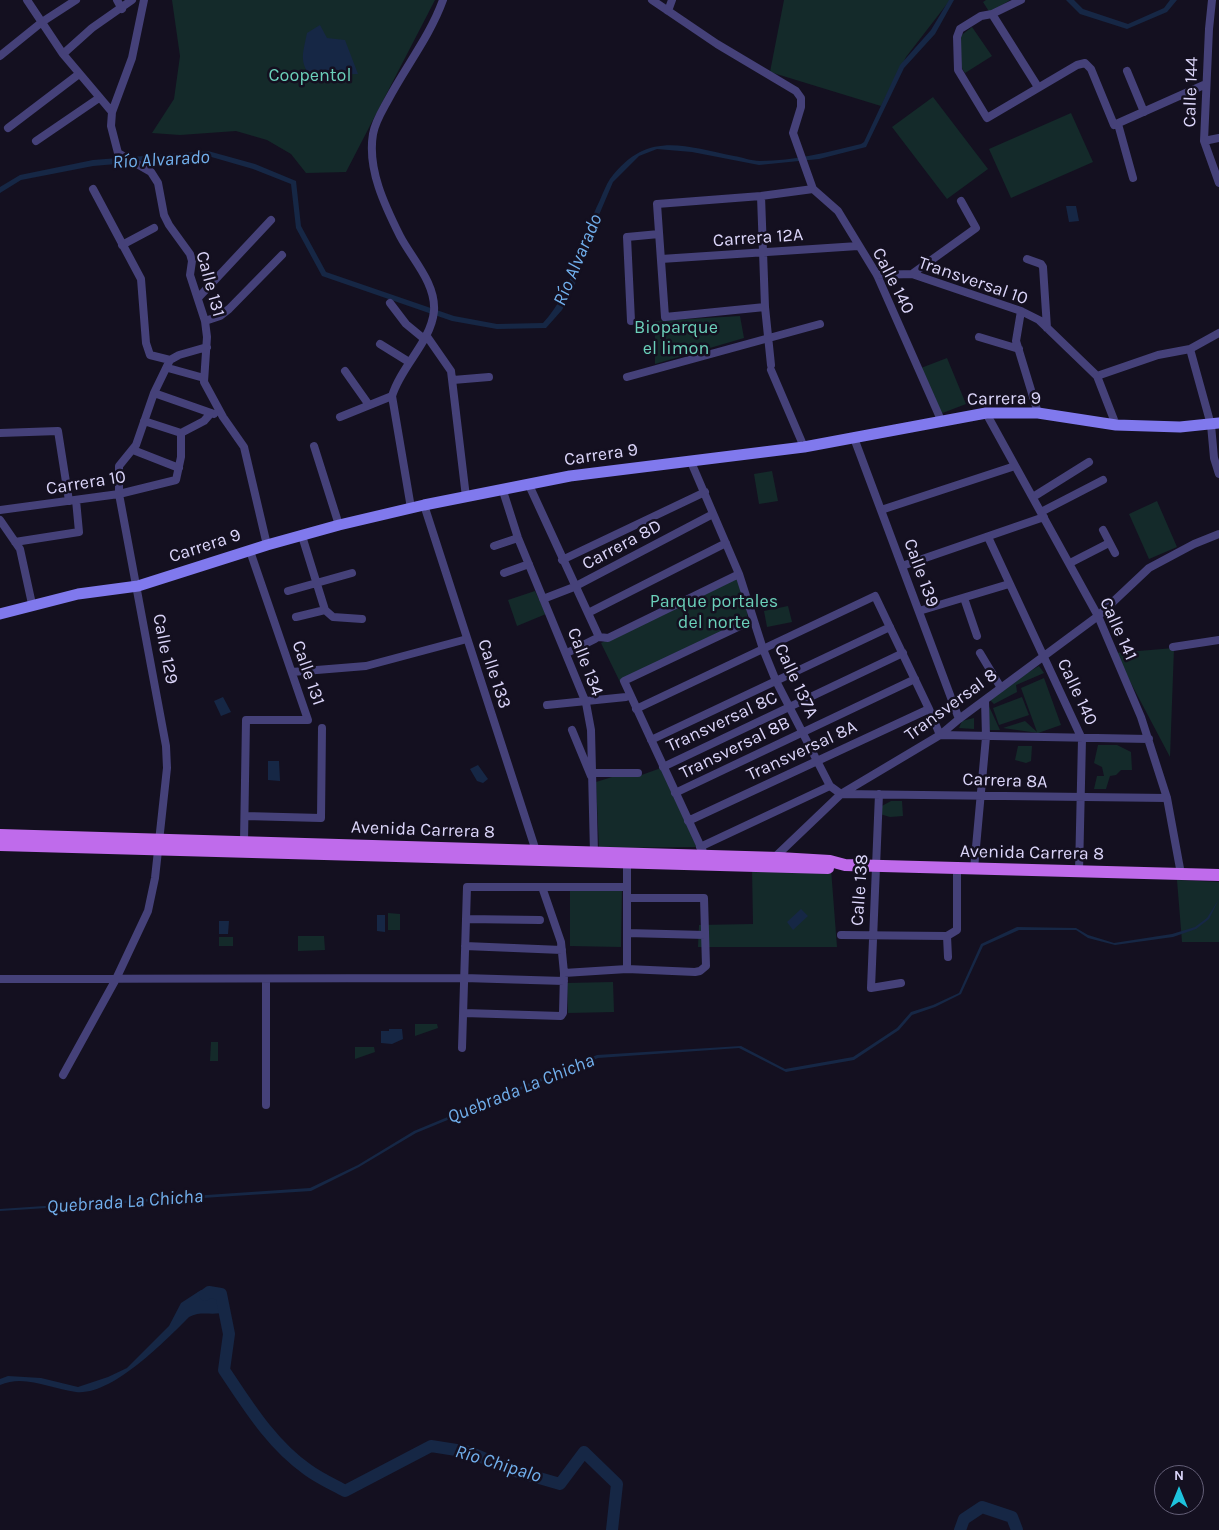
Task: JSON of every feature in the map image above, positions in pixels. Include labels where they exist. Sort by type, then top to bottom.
[{"type":"main road","name":"Avenida Carrera 8","points":[[0,835],[158,844],[627,864],[808,869],[845,865]]},
{"type":"main road","name":"Avenida Carrera 8","points":[[0,845],[244,842],[594,853],[703,852],[830,861],[845,865],[1219,875]]},
{"type":"street","points":[[27,0],[63,54],[112,112],[132,58],[144,0]]},
{"type":"street","points":[[0,56],[42,22],[76,0]]},
{"type":"street","points":[[117,0],[122,9]]},
{"type":"street","points":[[63,54],[92,28],[122,9],[132,0]]},
{"type":"street","points":[[411,508],[392,396],[396,383],[425,336],[434,312],[433,294],[400,236],[374,173],[373,134],[376,123],[395,87],[435,23],[443,0]]},
{"type":"street","name":"Calle 140","points":[[652,0],[717,44],[796,91],[801,98],[793,133],[813,189],[838,210],[877,275],[941,420]]},
{"type":"street","points":[[668,11],[672,0]]},
{"type":"street","points":[[1021,0],[992,14],[980,16],[958,32],[958,70],[987,118],[1076,65],[1085,63],[1091,69],[1116,124],[1133,178]]},
{"type":"street","name":"Calle 144","points":[[1212,0],[1204,141],[1219,183]]},
{"type":"street","points":[[992,14],[1038,87]]},
{"type":"street","points":[[1127,71],[1144,112]]},
{"type":"street","points":[[8,128],[79,74]]},
{"type":"street","points":[[1116,124],[1206,84]]},
{"type":"street","points":[[36,141],[99,98]]},
{"type":"street","name":"Calle 131","points":[[112,112],[110,126],[118,153],[127,160],[151,172],[158,183],[164,215],[168,225],[190,254],[192,267],[190,275],[205,321],[207,347],[204,378]]},
{"type":"street","points":[[1204,141],[1219,138]]},
{"type":"street","points":[[93,189],[143,288],[146,343],[150,354],[170,360]]},
{"type":"street","points":[[765,307],[664,317],[657,204],[761,196],[813,189]]},
{"type":"street","points":[[761,196],[765,307],[771,367],[804,447]]},
{"type":"street","points":[[912,274],[976,228],[961,201]]},
{"type":"street","points":[[198,298],[271,220]]},
{"type":"street","points":[[122,245],[154,228]]},
{"type":"street","points":[[631,321],[627,237],[659,234]]},
{"type":"street","name":"Carrera 12A","points":[[661,259],[858,246]]},
{"type":"street","points":[[205,321],[220,316],[229,309],[282,255]]},
{"type":"street","points":[[1027,259],[1041,264],[1043,267],[1047,328]]},
{"type":"street","name":"Transversal 10","points":[[877,275],[912,274],[1021,311],[1038,320],[1096,376]]},
{"type":"street","points":[[390,303],[406,324],[425,336],[451,371],[466,497]]},
{"type":"street","points":[[1021,311],[1016,332],[1018,349],[1038,413]]},
{"type":"street","points":[[627,377],[820,324]]},
{"type":"street","points":[[1116,425],[1096,376],[1158,355],[1190,349],[1219,334]]},
{"type":"street","points":[[979,337],[1018,349]]},
{"type":"street","points":[[380,344],[409,362]]},
{"type":"street","points":[[181,433],[179,468],[133,450],[154,393],[168,368],[170,360],[179,354],[207,347]]},
{"type":"street","points":[[1190,349],[1216,425],[1214,458],[1219,474]]},
{"type":"street","points":[[168,368],[204,378],[223,417],[246,455],[267,544]]},
{"type":"street","points":[[345,371],[370,405]]},
{"type":"street","points":[[453,380],[489,377]]},
{"type":"street","points":[[154,393],[223,417]]},
{"type":"street","points":[[340,417],[392,396]]},
{"type":"street","points":[[144,421],[181,433],[204,421],[211,413]]},
{"type":"street","name":"Carrera 9","points":[[0,614],[32,604],[78,594],[138,586],[267,544],[411,508],[620,469],[804,447],[986,413],[1038,413],[1116,425],[1216,425]]},
{"type":"street","name":"Calle 141","points":[[986,413],[1098,616],[1148,739],[1167,798],[1181,874]]},
{"type":"street","points":[[0,433],[56,431],[60,435],[79,532],[15,542]]},
{"type":"street","name":"Calle 139","points":[[854,438],[959,719]]},
{"type":"street","points":[[314,446],[339,525]]},
{"type":"street","name":"Calle 129","points":[[63,1075],[116,980],[148,911],[155,878],[166,768],[166,746],[138,586],[119,494],[119,466],[125,456],[133,450]]},
{"type":"street","name":"Calle 137A","points":[[691,462],[739,574],[763,649],[776,681],[830,786],[841,794]]},
{"type":"street","points":[[1033,497],[1089,462]]},
{"type":"street","points":[[881,510],[1015,466]]},
{"type":"street","name":"Carrera 10","points":[[0,510],[119,494],[176,480],[179,468]]},
{"type":"street","points":[[902,566],[988,537],[1043,515],[1103,480]]},
{"type":"street","points":[[529,485],[574,587],[599,637],[608,638],[739,574]]},
{"type":"street","name":"Calle 134","points":[[503,491],[518,538],[586,703],[591,730],[594,853]]},
{"type":"street","points":[[562,560],[705,492]]},
{"type":"street","name":"Calle 133","points":[[424,505],[536,851]]},
{"type":"street","name":"Carrera 8D","points":[[543,599],[574,587],[713,514]]},
{"type":"street","points":[[0,520],[24,559],[32,604]]},
{"type":"street","points":[[1103,530],[1115,552]]},
{"type":"street","name":"Transversal 8","points":[[774,858],[841,794],[940,735],[1098,616],[1144,573],[1161,560],[1219,534]]},
{"type":"street","points":[[302,536],[325,610],[333,617],[362,619]]},
{"type":"street","name":"Calle 140","points":[[988,537],[1082,739],[1083,798],[1079,872]]},
{"type":"street","points":[[494,546],[518,538]]},
{"type":"street","points":[[588,613],[726,543]]},
{"type":"street","points":[[1070,563],[1109,543]]},
{"type":"street","name":"Calle 131","points":[[245,816],[246,723],[249,719],[308,720],[250,551]]},
{"type":"street","points":[[504,573],[529,564]]},
{"type":"street","points":[[288,591],[352,572]]},
{"type":"street","points":[[918,610],[1009,584]]},
{"type":"street","points":[[636,709],[875,596],[930,709],[940,735],[1148,739]]},
{"type":"street","points":[[964,598],[977,636]]},
{"type":"street","points":[[296,617],[325,610]]},
{"type":"street","points":[[753,620],[624,681],[636,709],[703,852],[830,786]]},
{"type":"street","points":[[651,740],[890,627]]},
{"type":"street","points":[[292,672],[366,666],[467,639]]},
{"type":"street","points":[[566,653],[595,639]]},
{"type":"street","points":[[1173,646],[1219,640]]},
{"type":"street","name":"Transversal 8C","points":[[663,767],[902,653]]},
{"type":"street","points":[[980,653],[1001,688]]},
{"type":"street","name":"Transversal 8B","points":[[675,793],[915,679]]},
{"type":"street","points":[[547,705],[586,703],[626,697]]},
{"type":"street","points":[[974,869],[986,737],[985,700]]},
{"type":"street","name":"Transversal 8A","points":[[688,821],[930,709]]},
{"type":"street","points":[[244,842],[245,816],[321,818],[322,728]]},
{"type":"street","points":[[572,730],[593,777],[638,773]]},
{"type":"street","name":"Carrera 8A","points":[[841,794],[1167,798]]},
{"type":"street","name":"Calle 138","points":[[879,794],[871,988],[901,983]]},
{"type":"street","points":[[627,864],[627,969]]},
{"type":"street","points":[[841,935],[947,936],[957,930],[956,868]]},
{"type":"street","points":[[462,1048],[467,886],[626,887]]},
{"type":"street","points":[[464,1013],[561,1016],[564,977],[562,950],[556,923],[548,909],[542,887]]},
{"type":"street","points":[[0,979],[266,980],[564,977],[627,969],[695,972],[700,971],[706,966],[704,898],[627,898]]},
{"type":"street","points":[[466,919],[540,920]]},
{"type":"street","points":[[627,933],[705,935]]},
{"type":"street","points":[[947,936],[948,957]]},
{"type":"street","points":[[465,946],[562,950]]},
{"type":"street","points":[[266,980],[266,1105]]},
{"type":"green space","name":"Coopentol","points":[[172,0],[435,0],[346,172],[306,173],[291,154],[267,140],[236,131],[180,135],[152,133],[174,99],[180,56]]},
{"type":"green space","points":[[784,0],[950,0],[906,57],[881,106],[770,72]]},
{"type":"green space","points":[[986,0],[1010,0],[990,13],[983,2]]},
{"type":"green space","points":[[972,27],[992,56],[965,73],[959,64],[959,37]]},
{"type":"green space","points":[[933,97],[988,169],[947,199],[892,127]]},
{"type":"green space","points":[[1071,113],[1093,162],[1011,198],[989,149]]},
{"type":"green space","name":"Bioparque el limon","points":[[740,316],[744,338],[655,364],[655,321]]},
{"type":"green space","points":[[947,358],[966,404],[940,414],[921,368]]},
{"type":"green space","points":[[772,471],[778,501],[759,504],[754,474]]},
{"type":"green space","points":[[1157,501],[1177,547],[1149,559],[1129,514]]},
{"type":"green space","name":"Parque portales del norte","points":[[739,576],[748,607],[747,621],[620,682],[601,643]]},
{"type":"green space","points":[[535,591],[546,614],[517,626],[508,600]]},
{"type":"green space","points":[[788,606],[792,622],[767,627],[764,611]]},
{"type":"green space","points":[[1174,648],[1170,757],[1115,653]]},
{"type":"green space","points":[[1039,666],[1044,673],[1016,685],[1017,692],[994,704],[990,700],[1013,681]]},
{"type":"green space","points":[[1044,678],[1061,725],[1038,733],[1003,728],[1025,721],[1037,732],[1021,688]]},
{"type":"green space","points":[[1022,697],[1029,715],[999,725],[993,708]]},
{"type":"green space","points":[[987,702],[1000,730],[989,730]]},
{"type":"green space","points":[[974,718],[974,729],[959,728],[962,721]]},
{"type":"green space","points":[[1098,745],[1117,745],[1131,752],[1132,770],[1121,770],[1116,775],[1110,776],[1106,789],[1094,789],[1097,776],[1104,776],[1102,767],[1094,763]]},
{"type":"green space","points":[[1018,746],[1032,746],[1031,761],[1026,763],[1015,760]]},
{"type":"green space","points":[[661,768],[697,847],[599,848],[596,782],[625,773],[636,777]]},
{"type":"green space","points":[[891,801],[902,801],[903,816],[890,817],[880,814],[880,807]]},
{"type":"green space","points":[[752,868],[831,869],[837,947],[698,947],[699,925],[753,924]]},
{"type":"green space","points":[[1177,880],[1219,882],[1219,942],[1182,942]]},
{"type":"green space","points":[[570,887],[622,888],[621,947],[570,946]]},
{"type":"green space","points":[[388,913],[400,914],[400,930],[388,930]]},
{"type":"green space","points":[[298,936],[324,936],[325,950],[298,951]]},
{"type":"green space","points":[[219,937],[233,937],[233,946],[219,946]]},
{"type":"green space","points":[[613,982],[614,1012],[568,1013],[567,983]]},
{"type":"green space","points":[[415,1024],[437,1024],[438,1028],[415,1036]]},
{"type":"green space","points":[[211,1042],[218,1042],[218,1061],[210,1061]]},
{"type":"green space","points":[[355,1047],[374,1047],[375,1052],[355,1059]]},
{"type":"water","name":"Río Alvarado","points":[[949,0],[954,0],[935,34],[904,68],[866,147],[819,159],[759,165],[692,152],[657,149],[639,156],[613,182],[585,248],[575,284],[562,310],[546,328],[497,329],[452,321],[322,276],[296,228],[291,184],[253,169],[208,156],[93,166],[21,180],[0,193],[0,187],[20,175],[93,160],[208,151],[255,164],[296,181],[301,226],[326,272],[454,316],[497,324],[543,323],[554,310],[570,280],[593,215],[607,184],[624,164],[638,153],[667,145],[698,148],[753,160],[773,161],[824,153],[861,144],[864,142],[900,65],[931,30]]},
{"type":"water","points":[[1066,0],[1074,0],[1083,9],[1128,24],[1164,8],[1170,0],[1177,0],[1167,12],[1127,29],[1080,14]]},
{"type":"water","points":[[320,25],[327,38],[345,40],[358,74],[325,75],[314,82],[304,64],[303,54],[307,33]]},
{"type":"water","points":[[1066,206],[1076,206],[1079,221],[1069,222]]},
{"type":"water","points":[[223,697],[231,712],[221,716],[214,701]]},
{"type":"water","points":[[268,761],[279,761],[280,781],[268,780]]},
{"type":"water","points":[[478,765],[488,779],[483,783],[477,781],[470,769]]},
{"type":"water","name":"Quebrada La Chicha","points":[[1219,899],[1209,919],[1196,929],[1173,937],[1115,945],[1088,938],[1076,930],[1019,930],[983,946],[961,994],[935,1007],[912,1015],[899,1030],[854,1060],[786,1072],[739,1048],[598,1058],[416,1133],[359,1167],[311,1191],[0,1211],[0,1209],[310,1188],[358,1165],[414,1131],[597,1055],[741,1046],[785,1069],[853,1057],[897,1028],[911,1012],[933,1005],[959,993],[981,944],[1017,927],[1076,928],[1088,935],[1114,943],[1172,934],[1195,927],[1207,918]]},
{"type":"water","points":[[801,909],[808,916],[793,930],[787,922]]},
{"type":"water","points":[[377,915],[385,915],[385,932],[377,931]]},
{"type":"water","points":[[219,921],[229,921],[228,934],[219,934]]},
{"type":"water","points":[[389,1029],[402,1029],[403,1039],[392,1044],[381,1043],[381,1031],[389,1031]]},
{"type":"water","points":[[201,1290],[220,1290],[227,1311],[189,1317],[137,1365],[105,1385],[90,1391],[76,1392],[38,1383],[19,1381],[0,1385],[0,1379],[8,1376],[41,1378],[78,1387],[108,1377],[127,1368],[169,1326],[181,1303]]},
{"type":"waterway","name":"Río Chipalo","points":[[205,1295],[209,1292],[221,1294],[229,1334],[224,1370],[272,1437],[295,1460],[321,1478],[345,1491],[431,1446],[469,1452],[515,1471],[560,1484],[584,1452],[617,1484],[612,1530]]},
{"type":"waterway","name":"Río Chipalo","points":[[960,1530],[964,1519],[982,1507],[1012,1517],[1017,1530]]}]
